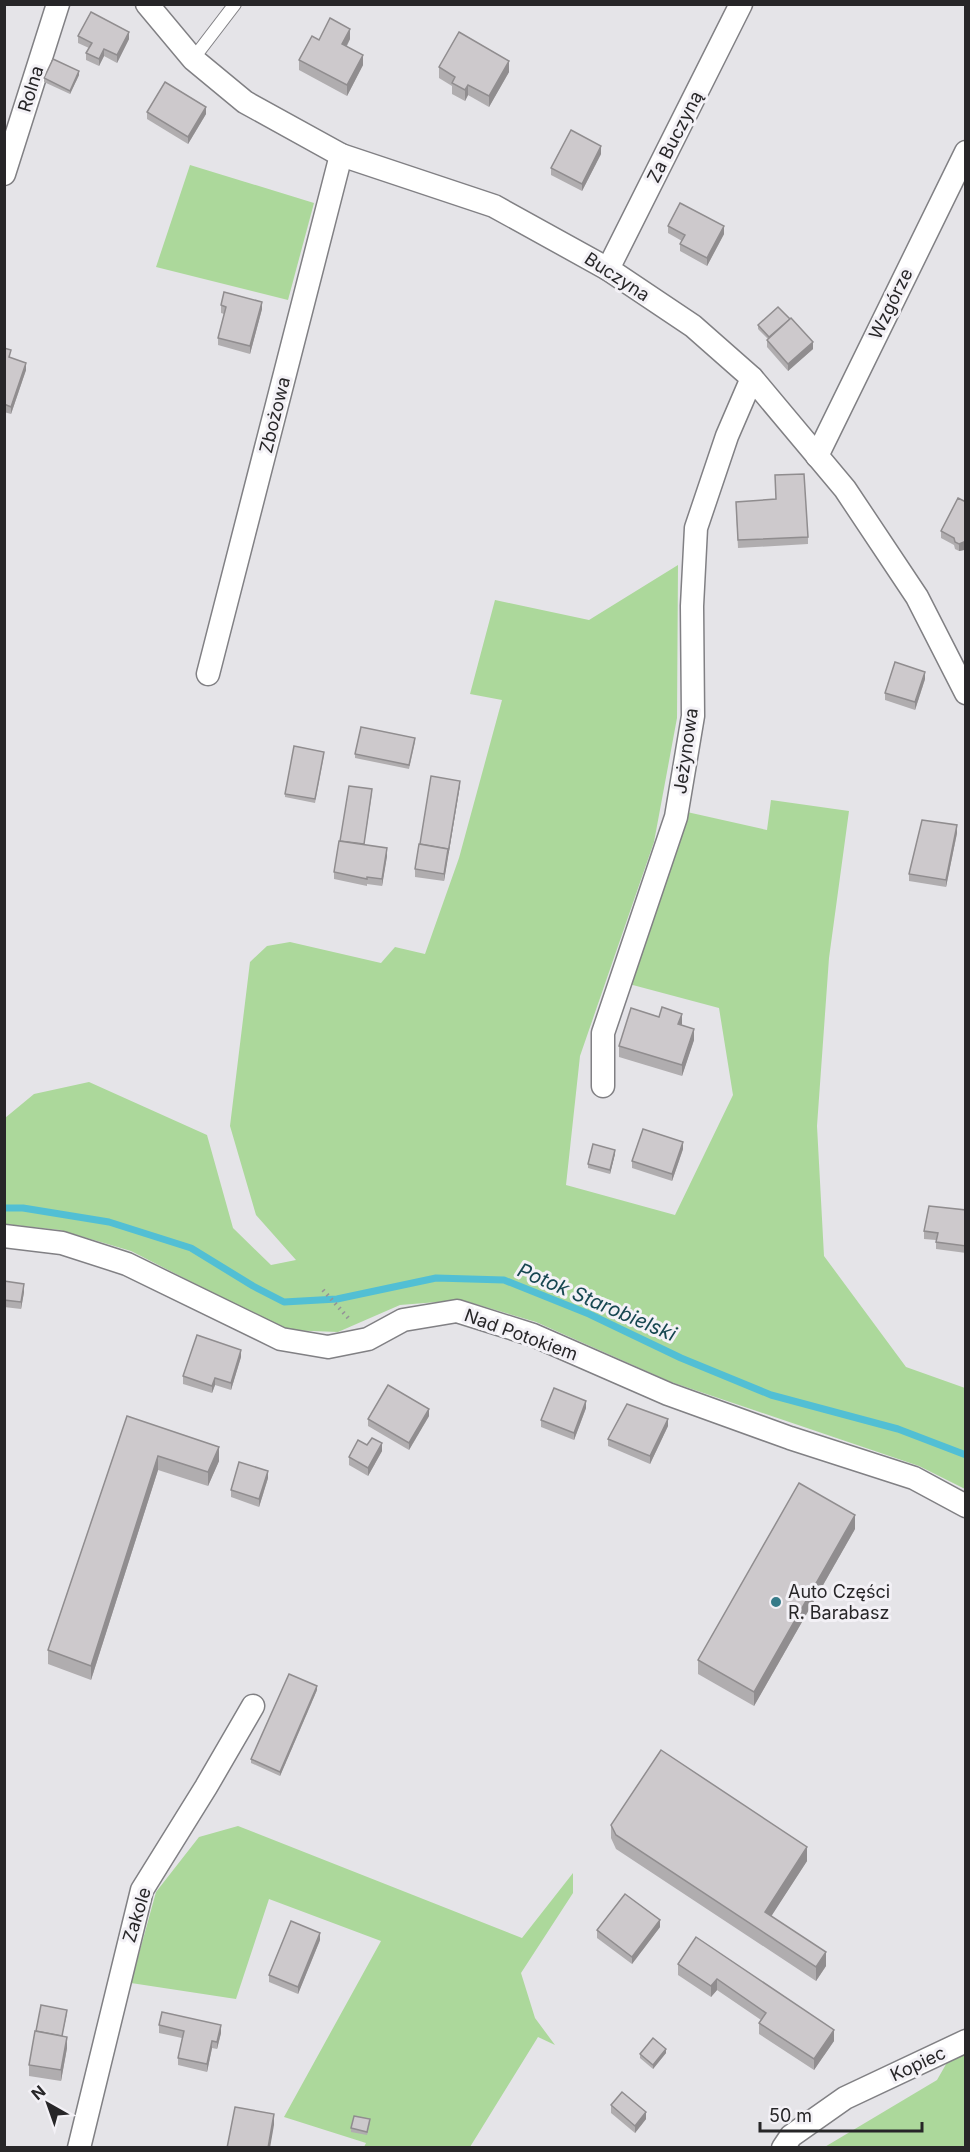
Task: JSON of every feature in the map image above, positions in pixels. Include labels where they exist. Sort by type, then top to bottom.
[{"type":"street","name":"Rolna","points":[[4,174],[58,4]]},
{"type":"street","name":"Buczyna","points":[[147,4],[193,59],[245,102],[341,155],[494,206],[608,269],[693,326],[752,378],[845,489],[917,597],[966,693]]},
{"type":"street","name":"Za Buczyną","points":[[608,269],[741,4]]},
{"type":"street","name":"Wzgórze","points":[[817,456],[966,152]]},
{"type":"street","name":"Zbożowa","points":[[208,674],[341,155]]},
{"type":"street","name":"Jeżynowa","points":[[603,1086],[603,1033],[676,817],[690,738],[693,716],[692,606],[696,528],[727,436],[752,378]]},
{"type":"street","name":"Nad Potokiem","points":[[4,1236],[62,1243],[127,1264],[281,1339],[328,1347],[368,1339],[403,1320],[457,1311],[533,1335],[690,1402],[790,1438],[914,1478],[966,1506]]},
{"type":"street","name":"Zakole","points":[[79,2148],[142,1890],[253,1706]]},
{"type":"street","name":"Kopiec","points":[[783,2148],[791,2136],[845,2098],[966,2041]]},
{"type":"lane","points":[[193,59],[234,4]]},
{"type":"path","points":[[323,1290],[342,1311]]},
{"type":"green space","points":[[190,165],[314,203],[288,300],[156,267]]},
{"type":"green space","points":[[678,565],[677,718],[654,842],[580,1056],[566,1185],[675,1215],[733,1095],[719,1008],[629,984],[687,812],[767,830],[771,800],[849,811],[829,958],[817,1126],[824,1256],[906,1367],[965,1388],[965,1489],[919,1466],[671,1382],[536,1322],[462,1300],[400,1305],[338,1332],[286,1330],[131,1251],[60,1230],[5,1224],[5,1118],[34,1094],[89,1082],[207,1135],[233,1228],[271,1265],[296,1260],[256,1215],[230,1126],[250,962],[267,946],[290,942],[381,963],[395,947],[425,954],[459,858],[502,700],[470,694],[495,600],[589,620]]},
{"type":"green space","points":[[238,1826],[522,1938],[573,1873],[573,1893],[521,1973],[535,2018],[555,2045],[538,2037],[470,2147],[364,2147],[366,2143],[284,2117],[381,1941],[269,1899],[236,1999],[131,1983],[156,1892],[199,1837]]},
{"type":"green space","points":[[965,2051],[965,2147],[823,2148],[937,2080],[949,2059]]},
{"type":"building","points":[[91,12],[129,32],[117,55],[104,49],[99,59],[86,53],[92,43],[78,36]]},
{"type":"building","points":[[330,18],[350,29],[342,44],[363,55],[347,85],[299,60],[312,36],[319,40]]},
{"type":"building","points":[[459,32],[509,61],[489,96],[468,85],[465,90],[452,83],[455,77],[439,67]]},
{"type":"building","points":[[53,59],[79,71],[70,91],[44,78]]},
{"type":"building","points":[[165,82],[206,107],[188,137],[147,112]]},
{"type":"building","points":[[571,130],[601,146],[582,184],[551,168]]},
{"type":"building","points":[[680,203],[724,226],[707,258],[680,244],[685,235],[668,226]]},
{"type":"building","points":[[224,292],[262,302],[250,346],[218,338],[226,307],[221,305]]},
{"type":"building","points":[[778,307],[790,319],[769,337],[758,325]]},
{"type":"building","points":[[791,318],[813,342],[788,364],[767,340]]},
{"type":"building","points":[[4,348],[11,350],[9,357],[26,363],[11,407],[4,404]]},
{"type":"building","points":[[804,474],[808,537],[738,540],[736,502],[776,499],[775,475]]},
{"type":"building","points":[[958,498],[966,502],[966,540],[959,544],[954,538],[941,531]]},
{"type":"building","points":[[895,662],[925,672],[915,702],[885,693]]},
{"type":"building","points":[[361,727],[415,738],[409,765],[355,754]]},
{"type":"building","points":[[294,746],[324,752],[315,799],[285,794]]},
{"type":"building","points":[[431,776],[460,781],[448,853],[448,849],[420,844]]},
{"type":"building","points":[[349,786],[372,789],[364,844],[340,841]]},
{"type":"building","points":[[922,820],[957,825],[946,880],[909,874]]},
{"type":"building","points":[[339,841],[387,848],[382,879],[367,877],[367,879],[334,872]]},
{"type":"building","points":[[419,844],[448,849],[444,874],[415,869]]},
{"type":"building","points":[[662,1007],[682,1014],[678,1024],[694,1029],[682,1065],[619,1046],[631,1008],[659,1017]]},
{"type":"building","points":[[643,1129],[683,1142],[672,1174],[632,1161]]},
{"type":"building","points":[[593,1144],[615,1150],[610,1170],[588,1164]]},
{"type":"building","points":[[929,1206],[966,1210],[966,1246],[936,1242],[938,1233],[924,1231]]},
{"type":"building","points":[[4,1281],[24,1284],[21,1302],[4,1300]]},
{"type":"building","points":[[197,1335],[241,1350],[231,1383],[215,1378],[212,1386],[183,1376]]},
{"type":"building","points":[[388,1385],[429,1409],[409,1443],[368,1419]]},
{"type":"building","points":[[554,1388],[586,1401],[574,1433],[541,1420]]},
{"type":"building","points":[[627,1404],[668,1419],[650,1456],[608,1439]]},
{"type":"building","points":[[127,1416],[219,1447],[208,1472],[158,1456],[91,1666],[48,1650]]},
{"type":"building","points":[[372,1438],[382,1443],[368,1468],[349,1457],[358,1440],[367,1445]]},
{"type":"building","points":[[239,1462],[268,1471],[259,1499],[231,1490]]},
{"type":"building","name":"Auto Części R. Barabasz","points":[[799,1483],[855,1515],[754,1692],[698,1660]]},
{"type":"building","points":[[289,1674],[317,1686],[280,1772],[251,1759]]},
{"type":"building","points":[[661,1750],[807,1847],[765,1912],[826,1952],[816,1967],[616,1835],[611,1825]]},
{"type":"building","points":[[625,1894],[660,1920],[632,1957],[597,1930]]},
{"type":"building","points":[[291,1921],[320,1933],[298,1987],[269,1975]]},
{"type":"building","points":[[696,1937],[834,2030],[814,2059],[759,2023],[766,2013],[717,1979],[711,1986],[678,1964]]},
{"type":"building","points":[[41,2005],[67,2010],[62,2036],[36,2031]]},
{"type":"building","points":[[162,2012],[221,2025],[217,2042],[212,2041],[207,2064],[178,2058],[184,2031],[159,2025]]},
{"type":"building","points":[[35,2031],[67,2037],[61,2070],[29,2065]]},
{"type":"building","points":[[653,2038],[666,2049],[653,2065],[640,2054]]},
{"type":"building","points":[[622,2092],[646,2112],[635,2126],[611,2105]]},
{"type":"building","points":[[235,2107],[274,2114],[268,2148],[227,2148]]},
{"type":"building","points":[[354,2116],[370,2119],[367,2132],[351,2128]]},
{"type":"waterway","name":"Potok Starobielski","points":[[4,1208],[23,1208],[109,1222],[191,1248],[284,1302],[337,1299],[436,1278],[504,1280],[589,1314],[681,1358],[771,1395],[898,1429],[966,1455]]},
{"type":"place","name":"Auto Części R. Barabasz","points":[[776,1602]]}]
